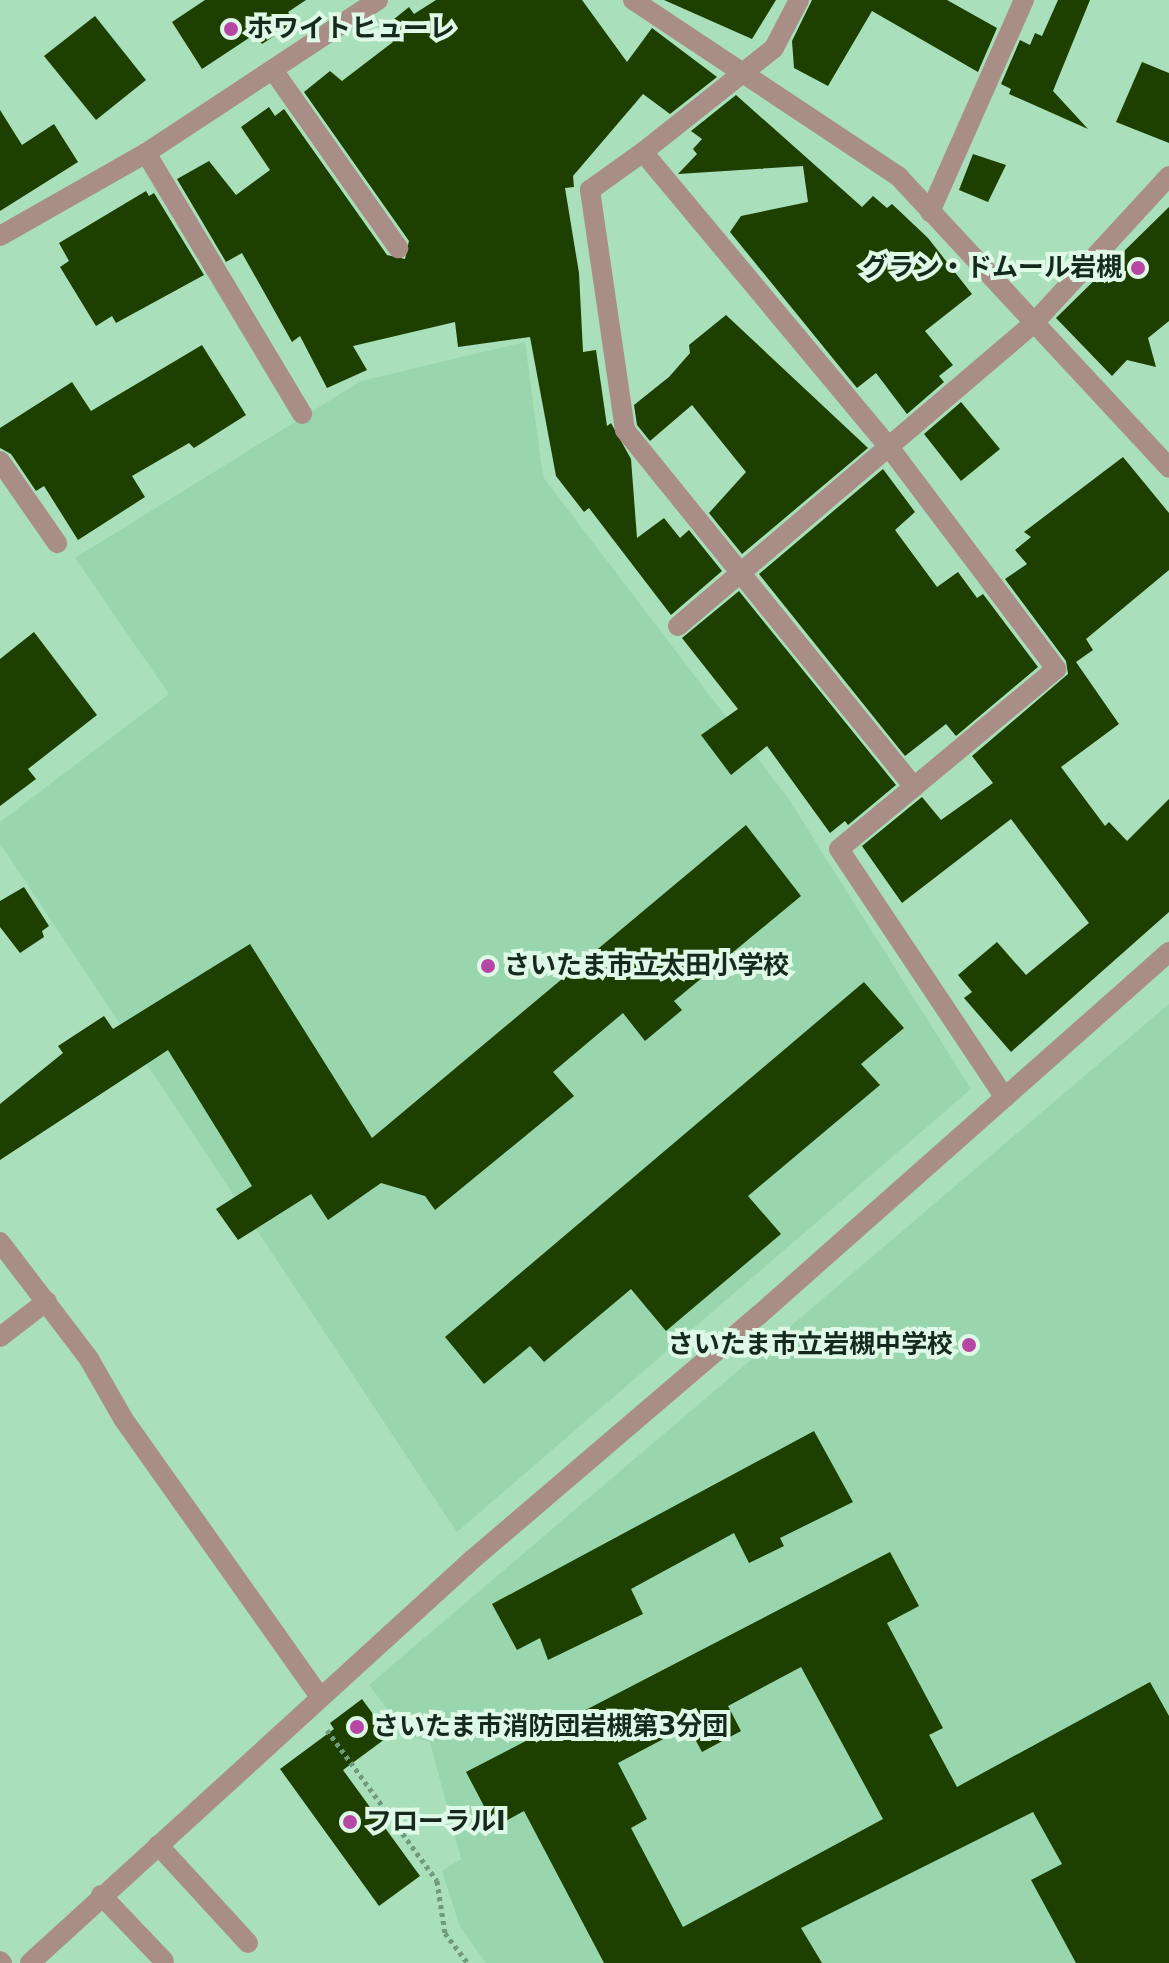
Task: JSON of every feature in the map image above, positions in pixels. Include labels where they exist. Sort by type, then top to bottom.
[{"type":"street","points":[[0,236],[146,153],[378,0]]},
{"type":"street","points":[[633,0],[899,177],[1169,468]]},
{"type":"street","points":[[799,0],[774,48],[590,190],[625,430],[914,787]]},
{"type":"street","points":[[930,212],[1024,0]]},
{"type":"street","points":[[273,70],[398,248]]},
{"type":"street","points":[[643,152],[889,447],[1056,669],[839,849],[1005,1098]]},
{"type":"street","points":[[146,153],[302,414]]},
{"type":"street","points":[[678,626],[1033,324],[1169,176]]},
{"type":"street","points":[[0,461],[57,543]]},
{"type":"street","points":[[30,1963],[315,1702],[1169,952]]},
{"type":"street","points":[[0,1242],[89,1359],[124,1420],[315,1702]]},
{"type":"street","points":[[0,1337],[47,1301]]},
{"type":"street","points":[[158,1845],[248,1943]]},
{"type":"street","points":[[101,1895],[164,1961]]},
{"type":"path","points":[[315,1702],[437,1881],[445,1933],[468,1963]]},
{"type":"shaded area","name":"さいたま市立太田小学校","points":[[525,342],[543,477],[788,798],[971,1089],[457,1532],[0,843],[0,822],[169,694],[75,558],[361,381]]},
{"type":"shaded area","name":"さいたま市立岩槻中学校","points":[[1169,1004],[1169,1963],[486,1963],[460,1927],[442,1871],[461,1859],[430,1742],[408,1736],[369,1685]]},
{"type":"building","name":"ホワイトヒューレ","points":[[205,0],[306,0],[288,12],[294,23],[262,44],[255,34],[202,69],[172,22]]},
{"type":"building","points":[[436,0],[582,0],[627,62],[652,28],[717,77],[670,114],[643,94],[573,176],[574,187],[565,188],[579,273],[583,352],[596,350],[607,426],[611,423],[631,459],[637,538],[664,518],[680,538],[689,530],[722,571],[671,615],[589,508],[584,512],[556,476],[530,337],[458,347],[455,322],[353,346],[367,370],[327,388],[300,336],[292,342],[242,253],[226,262],[177,179],[209,161],[236,195],[270,170],[241,127],[269,107],[275,116],[284,109],[387,255],[405,259],[409,241],[304,92],[330,71],[342,81],[393,42],[383,28],[409,7],[414,14]]},
{"type":"building","points":[[664,0],[776,0],[752,39]]},
{"type":"building","points":[[812,0],[947,0],[997,28],[978,72],[872,11],[828,86],[794,68],[792,41]]},
{"type":"building","points":[[1058,0],[1090,0],[1053,91],[1088,129],[1009,94],[1011,89],[1001,84],[1020,40],[1030,45],[1035,33],[1042,36]]},
{"type":"building","points":[[95,16],[146,80],[96,120],[44,56]]},
{"type":"building","points":[[1142,62],[1169,73],[1169,143],[1116,122]]},
{"type":"building","points":[[736,95],[862,207],[873,196],[887,208],[892,204],[928,238],[972,294],[925,331],[953,365],[939,376],[944,382],[907,414],[876,373],[857,388],[730,232],[741,216],[808,202],[803,166],[678,174],[697,154],[693,149],[702,139],[691,131]]},
{"type":"building","points":[[0,110],[22,145],[54,124],[78,162],[0,211]]},
{"type":"building","points":[[973,154],[1006,165],[988,202],[959,190]]},
{"type":"building","points":[[146,191],[149,196],[154,193],[204,275],[116,323],[112,316],[96,326],[60,267],[69,261],[59,243]]},
{"type":"building","name":"グラン・ドムール岩槻","points":[[1169,207],[1169,321],[1148,338],[1156,367],[1127,360],[1112,376],[1056,318]]},
{"type":"building","points":[[726,315],[868,448],[742,554],[709,513],[746,472],[692,405],[650,441],[637,425],[634,405],[669,377],[690,353],[689,345]]},
{"type":"building","points":[[202,345],[246,415],[194,448],[189,443],[132,476],[145,497],[78,540],[44,486],[36,491],[11,454],[0,448],[0,428],[72,382],[91,411]]},
{"type":"building","points":[[961,402],[1000,449],[961,481],[924,434]]},
{"type":"building","points":[[1123,457],[1169,513],[1169,570],[1086,639],[1093,650],[1076,662],[1119,724],[1061,767],[1105,826],[1109,822],[1127,841],[1169,799],[1169,912],[1011,1052],[964,998],[972,992],[958,975],[997,942],[1026,975],[1089,923],[1011,819],[902,903],[862,846],[922,797],[941,820],[993,783],[972,756],[1068,674],[1066,661],[1005,579],[1027,564],[1015,550],[1031,537],[1024,532]]},
{"type":"building","points":[[883,469],[915,512],[895,530],[937,587],[958,572],[977,598],[983,594],[1038,667],[956,736],[946,724],[905,756],[759,574]]},
{"type":"building","points":[[739,591],[896,785],[848,825],[845,821],[830,833],[767,746],[731,775],[701,735],[738,709],[682,638]]},
{"type":"building","points":[[34,632],[97,715],[28,769],[36,779],[0,806],[0,659]]},
{"type":"building","points":[[746,825],[801,896],[674,1001],[682,1010],[645,1041],[623,1013],[553,1072],[574,1096],[435,1210],[425,1196],[381,1183],[328,1220],[311,1194],[238,1240],[216,1209],[252,1186],[168,1050],[0,1160],[0,1104],[63,1053],[58,1046],[104,1016],[113,1029],[250,944],[372,1138]]},
{"type":"building","points":[[24,887],[49,926],[42,931],[44,937],[20,953],[0,927],[0,901]]},
{"type":"building","points":[[864,982],[904,1028],[861,1064],[880,1085],[748,1196],[781,1234],[666,1331],[631,1289],[544,1362],[530,1346],[484,1384],[445,1337]]},
{"type":"building","points":[[814,1431],[853,1502],[780,1538],[784,1546],[749,1563],[734,1533],[631,1589],[643,1614],[548,1660],[540,1638],[517,1650],[492,1604]]},
{"type":"building","points":[[890,1552],[919,1606],[887,1623],[943,1728],[929,1735],[957,1787],[1150,1682],[1169,1716],[1169,1963],[1076,1963],[1031,1880],[1062,1864],[1033,1812],[801,1928],[822,1963],[604,1963],[524,1811],[495,1827],[466,1772]],"holes":[[[801,1667],[883,1819],[683,1927],[631,1828],[647,1819],[618,1763],[688,1726],[702,1752],[741,1731],[728,1706]]]},
{"type":"building","name":"フローラルⅠ","points":[[362,1699],[389,1736],[343,1770],[420,1876],[379,1906],[280,1769],[334,1729],[330,1723]]},
{"type":"place","name":"ホワイトヒューレ","points":[[231,29]]},
{"type":"place","name":"グラン・ドムール岩槻","points":[[1138,268]]},
{"type":"place","name":"さいたま市立太田小学校","points":[[488,966]]},
{"type":"place","name":"さいたま市立岩槻中学校","points":[[969,1345]]},
{"type":"place","name":"さいたま市消防団岩槻第3分団","points":[[357,1727]]},
{"type":"place","name":"フローラルⅠ","points":[[350,1822]]}]
